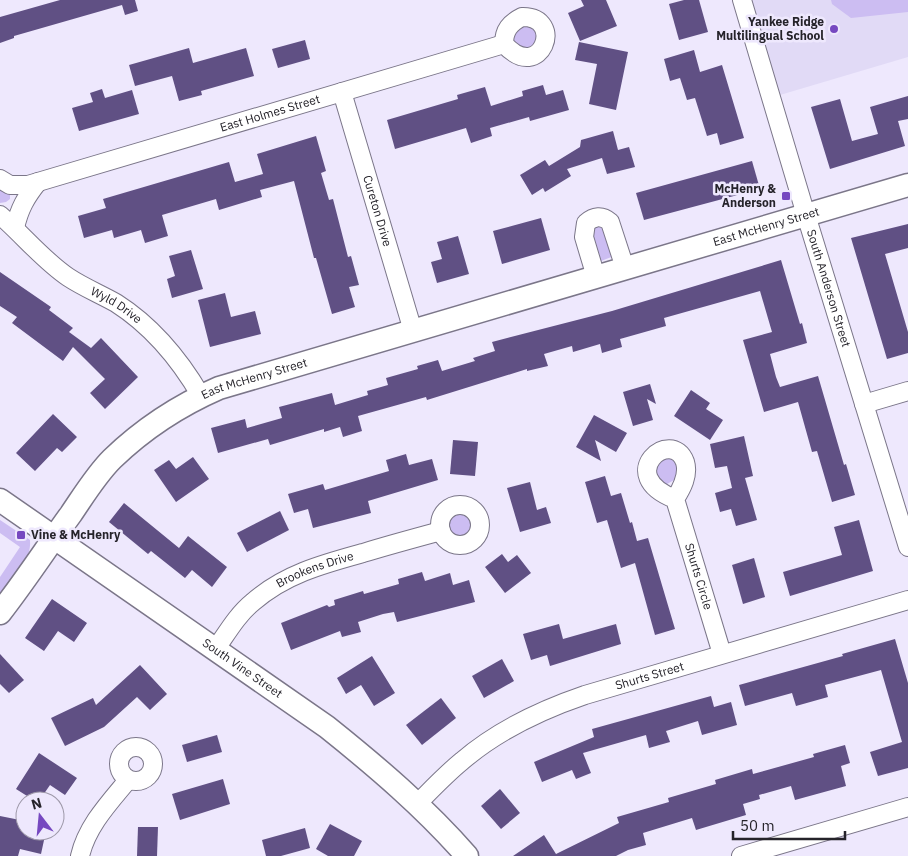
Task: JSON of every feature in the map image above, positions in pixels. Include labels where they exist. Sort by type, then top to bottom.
[{"type":"street","name":"South Anderson Street","points":[[742,0],[908,547]]},
{"type":"street","name":"East Holmes Street","points":[[38,182],[504,44]]},
{"type":"street","name":"Cureton Drive","points":[[342,92],[413,330]]},
{"type":"street","points":[[0,179],[10,185],[19,186],[38,182]]},
{"type":"street","points":[[15,228],[23,202],[38,182]]},
{"type":"street","name":"East McHenry Street","points":[[0,613],[21,586],[92,482],[111,460],[132,440],[201,396],[219,388],[908,184]]},
{"type":"street","name":"Wyld Drive","points":[[0,215],[69,278],[116,303],[137,318],[158,338],[186,371],[201,396]]},
{"type":"street","points":[[596,277],[584,237],[586,223],[598,216],[610,222],[625,268]]},
{"type":"street","points":[[864,404],[908,391]]},
{"type":"street","name":"Shurts Circle","points":[[675,499],[722,654]]},
{"type":"street","name":"South Vine Street","points":[[0,500],[327,727],[370,761],[417,804],[467,856]]},
{"type":"street","name":"Brookens Drive","points":[[215,650],[232,624],[252,603],[273,587],[297,574],[320,565],[441,530]]},
{"type":"street","name":"Shurts Street","points":[[417,804],[463,760],[494,737],[525,719],[557,704],[908,600]]},
{"type":"street","points":[[80,856],[88,835],[101,812],[128,780]]},
{"type":"street","points":[[741,856],[788,849],[908,807]]},
{"type":"shaded area","name":"Yankee Ridge Multilingual School","points":[[751,0],[908,0],[908,57],[780,95]]},
{"type":"shaded area","points":[[831,0],[908,0],[908,12],[851,18],[832,4]]},
{"type":"shaded area","points":[[527,20],[542,39],[526,50],[515,41],[513,32]]},
{"type":"shaded area","points":[[0,183],[10,192],[10,199],[0,203]]},
{"type":"shaded area","points":[[603,221],[614,256],[601,261],[589,225]]},
{"type":"shaded area","points":[[669,455],[680,465],[676,479],[667,484],[662,484],[651,466]]},
{"type":"shaded area","points":[[460,508],[466,509],[474,517],[474,529],[466,537],[460,538],[454,537],[446,529],[445,523],[446,517],[454,509]]},
{"type":"shaded area","points":[[0,520],[30,540],[30,548],[25,562],[0,594],[0,577],[20,547],[0,533]]},
{"type":"building","points":[[60,0],[135,0],[138,11],[125,15],[122,5],[14,36],[14,38],[0,43],[0,17]]},
{"type":"building","points":[[581,0],[606,0],[617,26],[580,41],[568,13],[584,6]]},
{"type":"building","points":[[684,0],[699,0],[708,32],[679,40],[669,4]]},
{"type":"building","points":[[305,40],[310,59],[278,68],[272,49]]},
{"type":"building","points":[[579,42],[628,52],[616,110],[589,104],[597,64],[575,60]]},
{"type":"building","points":[[189,48],[193,63],[246,48],[254,76],[201,91],[202,95],[179,101],[172,76],[135,86],[129,65]]},
{"type":"building","points":[[694,50],[700,72],[722,65],[744,138],[720,145],[717,133],[707,136],[695,98],[687,100],[680,78],[670,81],[664,59]]},
{"type":"building","points":[[543,85],[546,95],[563,90],[569,110],[530,121],[529,117],[490,128],[492,136],[471,143],[466,128],[395,149],[387,120],[458,99],[457,95],[485,87],[491,106],[523,96],[522,91]]},
{"type":"building","points":[[102,89],[105,98],[132,90],[139,114],[79,131],[72,108],[93,102],[90,93]]},
{"type":"building","points":[[908,96],[908,119],[898,121],[905,146],[830,169],[811,107],[840,99],[852,141],[878,134],[870,107]]},
{"type":"building","points":[[613,131],[618,150],[629,147],[635,167],[607,174],[602,158],[567,169],[571,176],[545,192],[543,188],[532,195],[520,175],[545,160],[549,166],[580,147],[581,140]]},
{"type":"building","points":[[316,136],[326,171],[321,173],[329,200],[333,199],[348,257],[351,256],[359,285],[349,287],[355,307],[332,314],[316,258],[314,258],[294,181],[260,190],[262,197],[219,210],[216,199],[162,215],[168,236],[145,243],[141,230],[114,238],[112,230],[84,238],[78,216],[106,208],[103,199],[229,162],[235,182],[263,174],[257,154]]},
{"type":"building","points":[[752,161],[760,189],[644,220],[636,193]]},
{"type":"building","points":[[541,218],[550,250],[502,264],[493,231]]},
{"type":"building","points":[[908,224],[908,248],[885,254],[908,332],[908,353],[887,359],[851,238]]},
{"type":"building","points":[[458,236],[469,274],[437,283],[431,262],[442,259],[437,242]]},
{"type":"building","points":[[191,250],[203,289],[172,298],[167,279],[175,276],[169,256]]},
{"type":"building","points":[[781,260],[807,343],[770,354],[776,377],[780,387],[818,376],[844,465],[846,464],[855,495],[832,502],[817,451],[812,452],[798,402],[764,412],[743,340],[772,332],[760,291],[664,318],[666,326],[620,339],[622,347],[602,353],[600,344],[573,352],[572,346],[544,354],[548,366],[527,371],[527,369],[427,400],[426,397],[358,416],[362,431],[343,437],[340,427],[324,432],[324,429],[270,445],[268,439],[218,453],[211,428],[245,419],[247,428],[282,418],[279,407],[332,393],[335,405],[368,395],[367,391],[388,385],[386,378],[418,369],[417,366],[438,360],[442,371],[475,361],[473,358],[495,351],[492,342],[612,311]]},
{"type":"building","points":[[0,272],[51,307],[49,310],[73,328],[69,332],[91,348],[101,338],[138,377],[105,409],[90,393],[105,379],[73,347],[63,361],[12,323],[17,317],[0,306]]},
{"type":"building","points":[[225,293],[231,317],[255,311],[261,334],[210,347],[198,300]]},
{"type":"building","points":[[650,384],[656,404],[647,399],[653,420],[633,426],[623,392]]},
{"type":"building","points":[[691,390],[710,403],[706,409],[723,420],[710,440],[674,416]]},
{"type":"building","points":[[53,414],[77,437],[62,452],[57,448],[35,471],[16,453]]},
{"type":"building","points":[[594,415],[627,433],[616,452],[595,440],[601,461],[576,447]]},
{"type":"building","points":[[744,436],[753,476],[745,478],[757,520],[736,526],[731,509],[720,512],[715,493],[732,488],[727,466],[715,468],[710,444]]},
{"type":"building","points":[[453,440],[478,442],[475,476],[450,474]]},
{"type":"building","points":[[406,454],[409,465],[432,459],[438,480],[368,501],[371,513],[313,528],[308,509],[294,513],[288,494],[323,484],[325,490],[389,471],[386,460]]},
{"type":"building","points":[[193,457],[209,479],[176,502],[154,470],[169,460],[176,469]]},
{"type":"building","points":[[605,476],[611,496],[621,493],[637,541],[648,538],[675,629],[655,635],[635,563],[621,568],[607,520],[597,523],[585,482]]},
{"type":"building","points":[[530,482],[537,510],[546,507],[551,523],[520,532],[507,488]]},
{"type":"building","points":[[124,503],[179,548],[188,536],[227,567],[212,587],[192,570],[185,578],[151,551],[148,554],[109,522]]},
{"type":"building","points":[[280,511],[289,530],[247,552],[237,533]]},
{"type":"building","points":[[859,520],[873,571],[790,596],[783,572],[842,555],[834,527]]},
{"type":"building","points":[[502,554],[508,562],[517,555],[531,573],[505,593],[485,567]]},
{"type":"building","points":[[754,558],[765,597],[743,604],[732,565]]},
{"type":"building","points":[[422,572],[425,581],[450,573],[453,585],[469,580],[475,602],[397,622],[394,612],[383,614],[358,622],[361,632],[342,637],[340,631],[291,650],[281,623],[327,605],[329,607],[335,605],[334,600],[363,591],[364,594],[399,584],[398,579]]},
{"type":"building","points":[[52,599],[87,623],[74,642],[58,631],[44,651],[25,638]]},
{"type":"building","points":[[559,624],[563,639],[616,624],[621,644],[550,666],[547,655],[531,660],[523,634]]},
{"type":"building","points":[[895,639],[908,683],[908,768],[878,776],[870,752],[902,742],[881,670],[825,685],[828,697],[796,706],[792,693],[745,706],[739,685],[843,656],[842,654]]},
{"type":"building","points":[[0,654],[24,680],[9,693],[0,684]]},
{"type":"building","points":[[372,656],[395,693],[374,706],[361,685],[346,694],[337,678]]},
{"type":"building","points":[[502,659],[514,681],[484,698],[472,676]]},
{"type":"building","points":[[140,665],[167,694],[150,710],[137,697],[104,727],[65,746],[51,718],[93,698],[96,705]]},
{"type":"building","points":[[711,696],[714,707],[731,702],[737,725],[702,735],[698,721],[666,731],[670,742],[649,748],[646,735],[583,753],[591,773],[576,779],[572,770],[542,782],[534,762],[594,737],[592,729]]},
{"type":"building","points":[[441,698],[456,718],[422,745],[406,725]]},
{"type":"building","points":[[217,735],[222,752],[187,762],[182,745]]},
{"type":"building","points":[[845,745],[850,763],[841,766],[846,786],[795,800],[791,786],[759,795],[760,799],[743,804],[746,815],[696,830],[692,818],[643,833],[646,845],[628,850],[616,856],[513,856],[544,835],[556,854],[619,823],[617,817],[669,802],[668,798],[716,784],[715,780],[752,769],[753,774],[814,757],[813,754]]},
{"type":"building","points":[[39,753],[77,778],[65,795],[65,791],[59,791],[50,785],[46,791],[19,791],[16,789]]},
{"type":"building","points":[[223,779],[230,804],[180,820],[172,794]]},
{"type":"building","points":[[500,789],[520,813],[501,829],[481,806]]},
{"type":"building","points":[[0,816],[15,819],[15,841],[44,841],[41,854],[20,849],[18,856],[0,856]]},
{"type":"building","points":[[330,824],[362,841],[354,856],[328,856],[316,849]]},
{"type":"building","points":[[138,827],[158,827],[157,856],[137,856]]},
{"type":"building","points":[[305,828],[310,848],[281,856],[266,856],[262,840]]},
{"type":"place","name":"Yankee Ridge Multilingual School","points":[[834,29]]},
{"type":"place","name":"McHenry & Anderson","points":[[786,196]]},
{"type":"place","name":"Vine & McHenry","points":[[21,535]]}]
